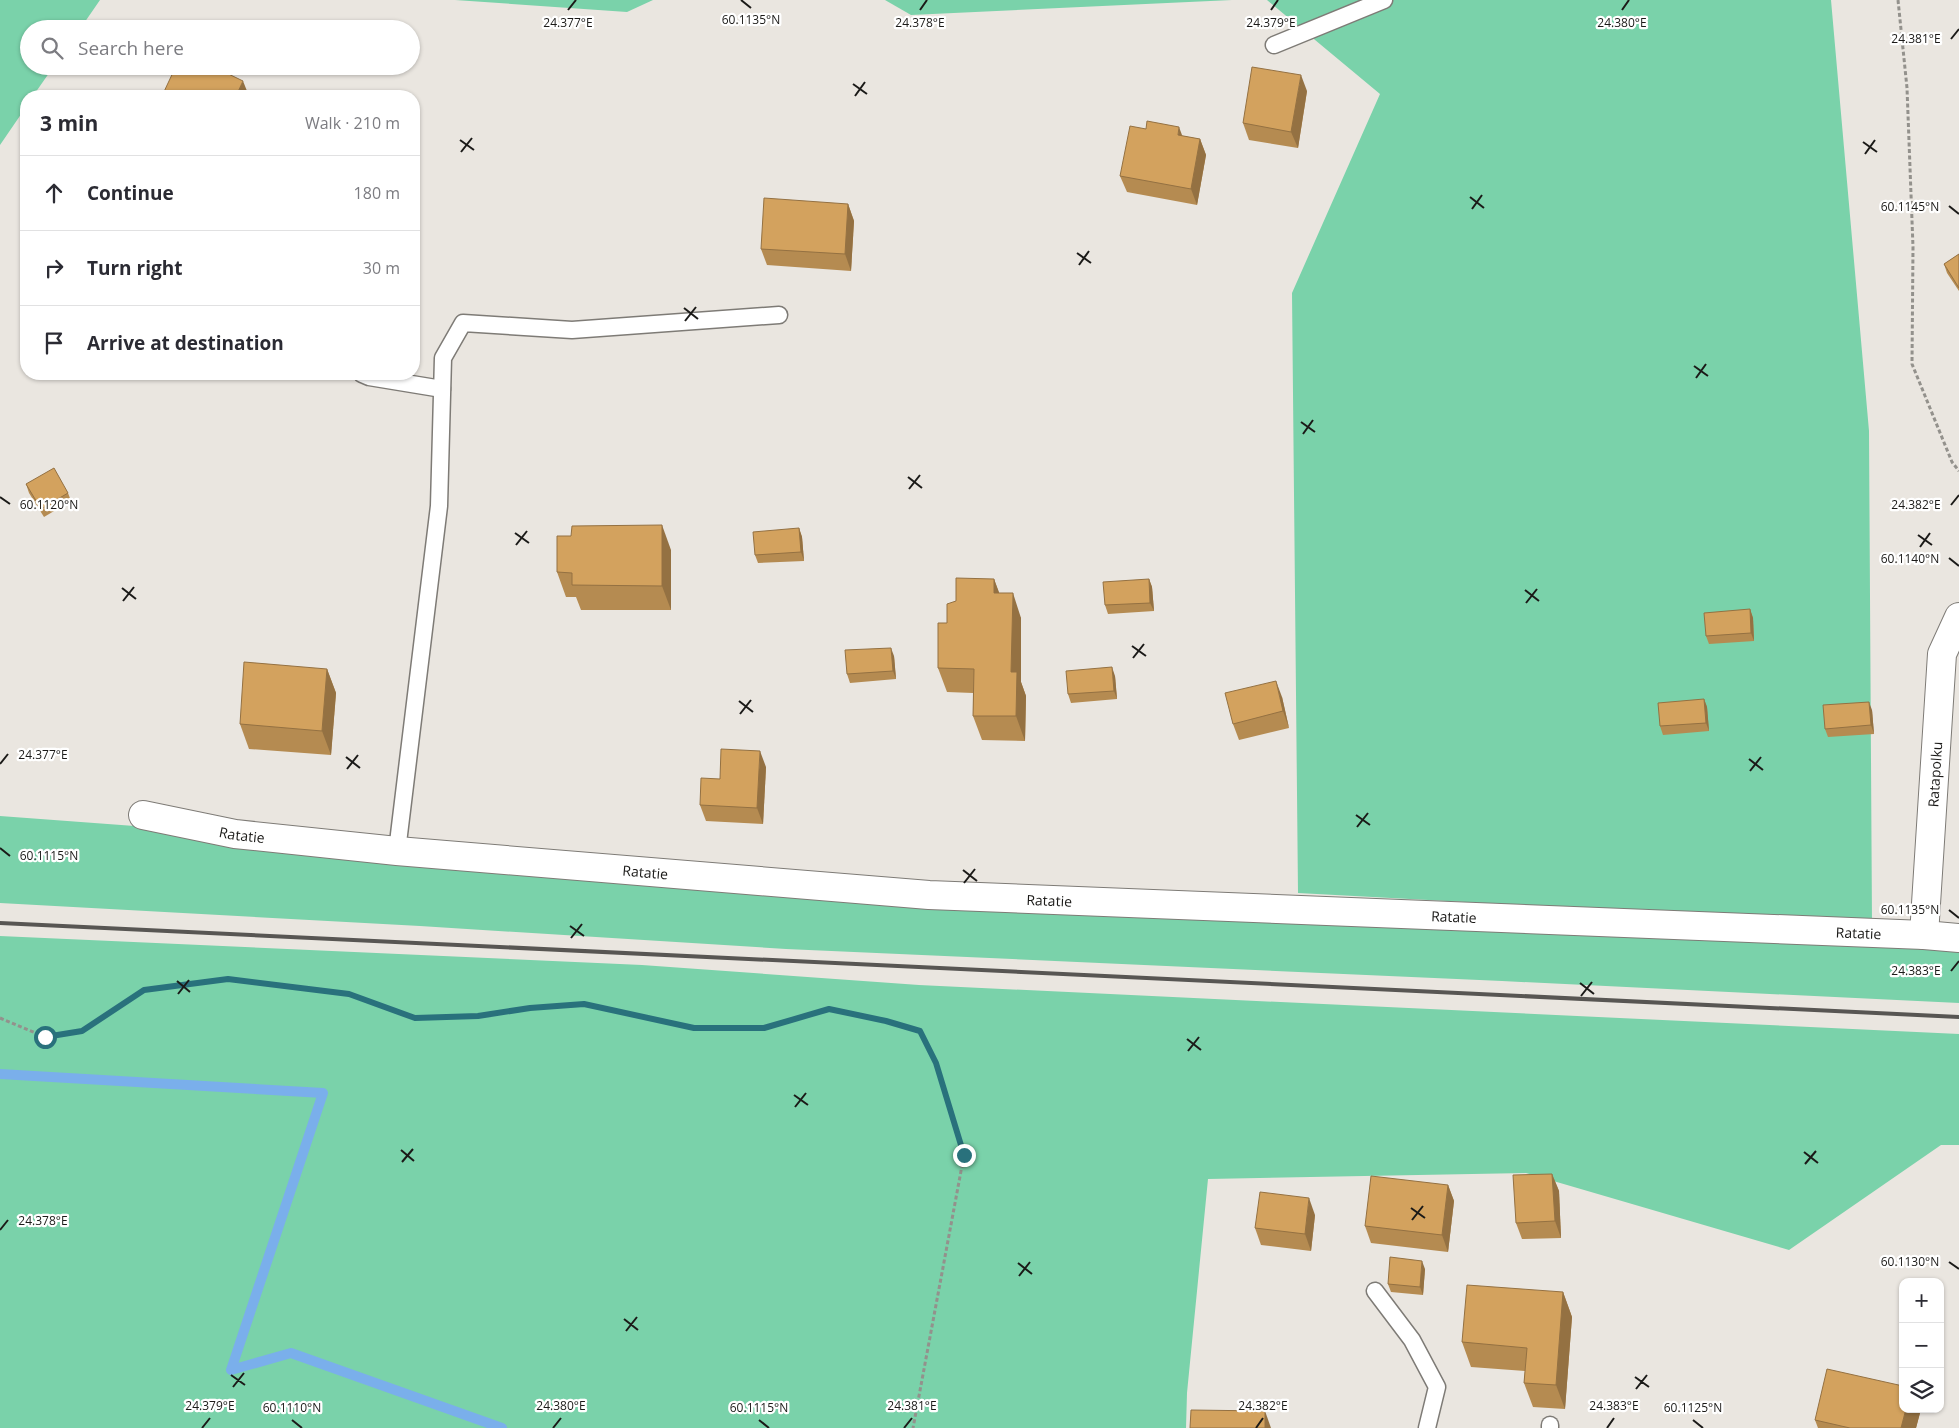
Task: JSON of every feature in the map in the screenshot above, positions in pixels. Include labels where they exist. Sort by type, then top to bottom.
[{"type":"street","name":"Ratapolku","points":[[1924,935],[1942,654],[1959,617]]},
{"type":"street","name":"Ratatie","points":[[143,815],[235,834],[397,852],[929,895],[1924,935],[1959,938]]},
{"type":"lane","points":[[1274,46],[1384,0]]},
{"type":"lane","points":[[397,852],[439,506],[443,358],[463,323],[572,330],[779,314]]},
{"type":"lane","points":[[387,380],[442,389]]},
{"type":"lane","points":[[1375,1291],[1412,1340],[1437,1387],[1427,1428]]},
{"type":"path","points":[[1898,0],[1907,88],[1913,247],[1912,364],[1952,462],[1959,471]]},
{"type":"path","points":[[0,1018],[45,1037],[82,1031],[144,990],[228,979],[349,994],[415,1018],[478,1016],[530,1008],[584,1004],[694,1028],[764,1028],[829,1009],[886,1021],[920,1031],[936,1063],[964,1155],[913,1428]]},
{"type":"green space","points":[[0,0],[100,0],[86,20],[20,20],[20,75],[48,75],[37,90],[20,90],[20,116],[0,145]]},
{"type":"green space","points":[[455,0],[653,0],[627,12]]},
{"type":"green space","points":[[885,0],[1232,0],[911,15]]},
{"type":"green space","points":[[1267,0],[1831,0],[1869,431],[1872,924],[1298,893],[1292,293],[1380,94]]},
{"type":"green space","points":[[0,816],[148,827],[237,840],[1959,944],[1959,1003],[786,949],[420,926],[0,903]]},
{"type":"green space","points":[[0,936],[642,965],[919,985],[1959,1034],[1959,1145],[1941,1145],[1789,1250],[1526,1173],[1208,1179],[1187,1393],[1186,1428],[0,1428]]},
{"type":"building","points":[[1252,67],[1301,75],[1291,132],[1243,123]]},
{"type":"building","points":[[172,75],[231,75],[243,81],[239,90],[165,90]]},
{"type":"building","points":[[1147,121],[1179,127],[1178,135],[1200,139],[1191,189],[1120,176],[1130,126],[1146,129]]},
{"type":"building","points":[[764,198],[848,204],[845,254],[761,249]]},
{"type":"building","points":[[1959,254],[1959,288],[1944,264]]},
{"type":"building","points":[[54,468],[68,493],[41,509],[26,484]]},
{"type":"building","points":[[662,525],[662,586],[572,585],[572,573],[557,572],[557,536],[571,536],[572,526]]},
{"type":"building","points":[[799,528],[801,552],[755,555],[753,532]]},
{"type":"building","points":[[956,578],[994,579],[994,593],[1013,593],[1011,672],[1017,672],[1016,716],[973,716],[974,669],[938,668],[938,623],[947,623],[947,604],[956,601]]},
{"type":"building","points":[[1149,579],[1150,603],[1105,605],[1103,582]]},
{"type":"building","points":[[1750,609],[1751,633],[1706,636],[1704,613]]},
{"type":"building","points":[[891,648],[893,671],[847,674],[845,650]]},
{"type":"building","points":[[244,662],[327,669],[322,731],[240,724]]},
{"type":"building","points":[[1112,667],[1114,691],[1068,694],[1066,671]]},
{"type":"building","points":[[1276,681],[1283,711],[1233,724],[1225,693]]},
{"type":"building","points":[[1704,699],[1706,723],[1660,726],[1658,703]]},
{"type":"building","points":[[1869,702],[1871,725],[1825,729],[1823,705]]},
{"type":"building","points":[[721,749],[760,751],[757,808],[700,805],[701,778],[720,779]]},
{"type":"building","points":[[1552,1174],[1555,1221],[1516,1223],[1513,1175]]},
{"type":"building","points":[[1371,1176],[1448,1185],[1442,1235],[1365,1226]]},
{"type":"building","points":[[1260,1192],[1309,1198],[1305,1234],[1255,1228]]},
{"type":"building","points":[[1390,1257],[1422,1261],[1420,1287],[1388,1284]]},
{"type":"building","points":[[1467,1285],[1563,1292],[1556,1385],[1524,1383],[1527,1348],[1462,1342]]},
{"type":"building","points":[[1827,1369],[1899,1385],[1899,1413],[1905,1413],[1901,1428],[1850,1428],[1815,1420]]},
{"type":"building","points":[[1191,1410],[1265,1411],[1265,1428],[1190,1428]]},
{"type":"waterway","points":[[0,1074],[323,1093],[231,1370],[291,1353],[502,1428]]},
{"type":"railway","points":[[0,923],[1959,1017]]},
{"type":"route","points":[[45,1037],[82,1031],[144,990],[228,979],[349,994],[415,1018],[478,1016],[530,1008],[584,1004],[694,1028],[764,1028],[829,1009],[886,1021],[920,1031],[936,1063],[964,1155]]}]
